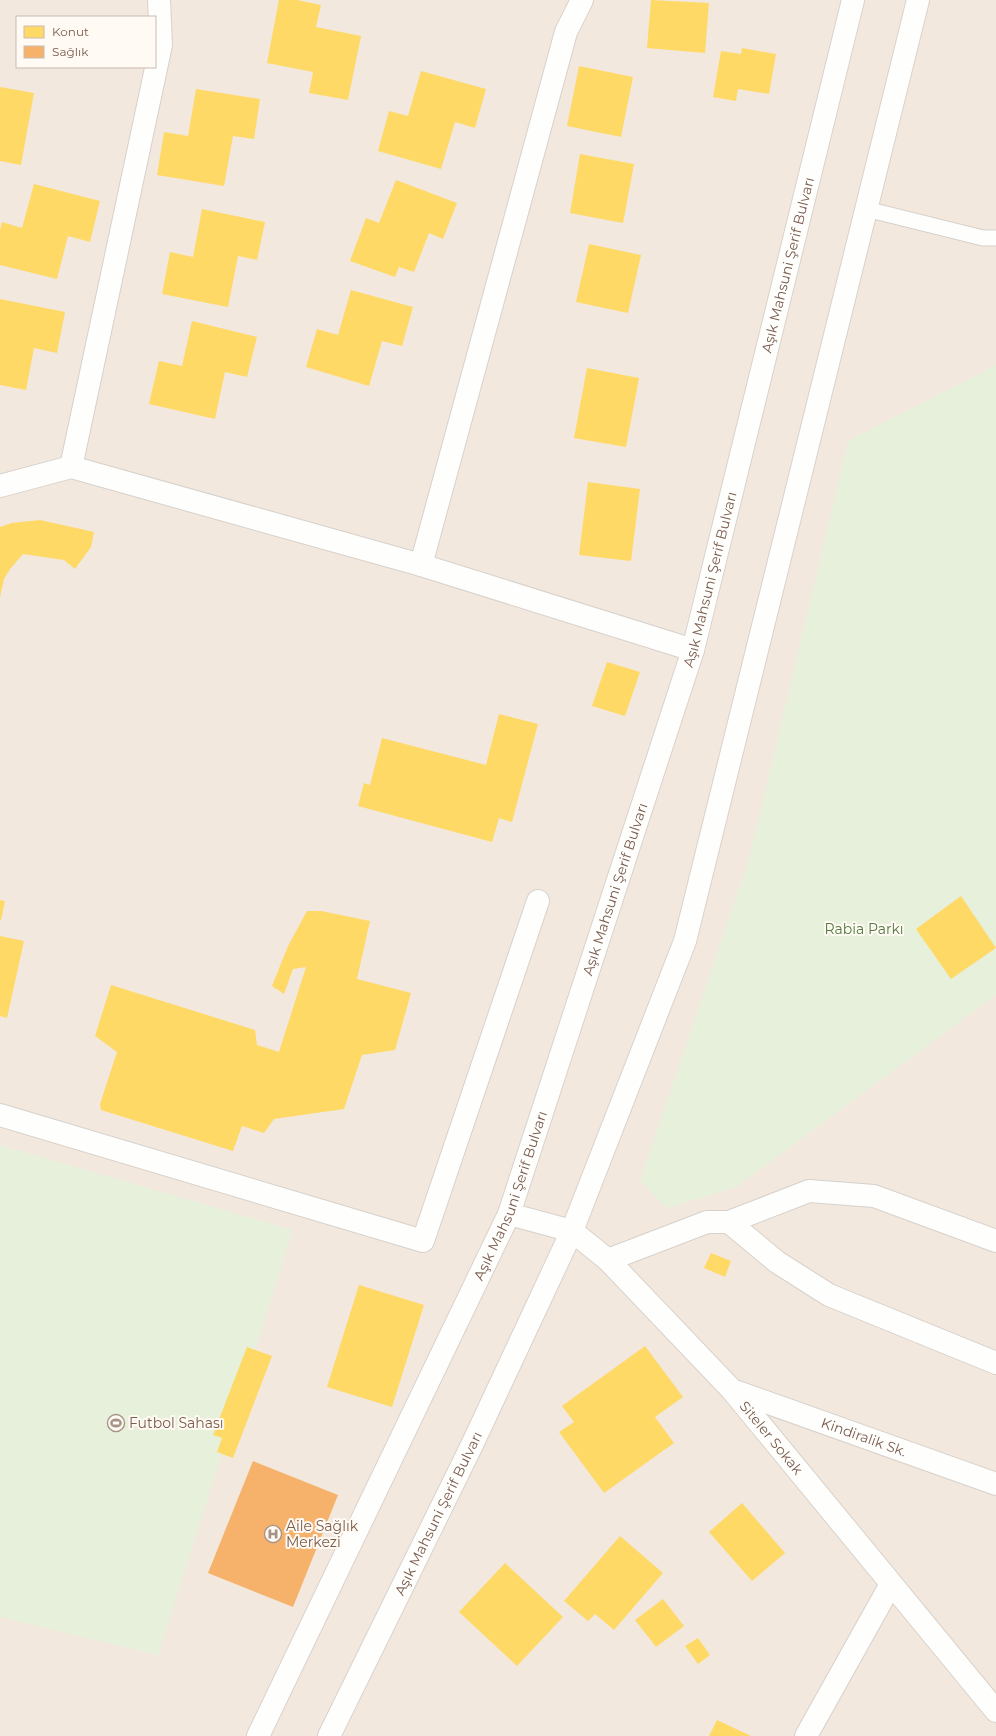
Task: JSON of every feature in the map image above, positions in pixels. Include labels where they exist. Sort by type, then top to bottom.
[{"type":"street","points":[[71,467],[161,45],[159,0]]},
{"type":"street","points":[[421,564],[566,32],[582,0]]},
{"type":"street","name":"Aşık Mahsuni Şerif Bulvarı","points":[[258,1736],[509,1214],[693,650],[853,0]]},
{"type":"street","name":"Aşık Mahsuni Şerif Bulvarı","points":[[329,1736],[471,1447],[572,1231],[685,941],[918,0]]},
{"type":"street","points":[[0,486],[71,467],[421,564],[693,650]]},
{"type":"street","points":[[0,1115],[423,1242],[538,901]]},
{"type":"street","points":[[608,1260],[707,1222],[729,1222],[810,1191],[874,1196],[996,1241]]},
{"type":"street","name":"Siteler Sokak","points":[[509,1214],[572,1231],[608,1260],[732,1390],[996,1711]]},
{"type":"street","points":[[729,1222],[777,1262],[829,1295],[996,1363]]},
{"type":"street","name":"Kindiralik Sk.","points":[[732,1390],[996,1484]]},
{"type":"street","points":[[806,1736],[892,1584]]},
{"type":"lane","points":[[866,209],[982,238],[996,238]]},
{"type":"shaded area","points":[[0,0],[996,0],[996,1736],[0,1736]]},
{"type":"green space","name":"Rabia Parkı","points":[[996,365],[996,995],[736,1187],[667,1208],[640,1181],[749,859],[848,441]]},
{"type":"green space","name":"Futbol Sahası","points":[[0,1145],[293,1230],[158,1655],[0,1617]]},
{"type":"building: Konut","points":[[279,0],[297,0],[321,5],[316,27],[361,36],[348,100],[309,93],[313,72],[267,63]]},
{"type":"building: Konut","points":[[651,0],[709,3],[705,53],[647,48]]},
{"type":"building: Konut","points":[[742,48],[776,54],[769,94],[738,89],[736,101],[713,97],[721,51],[741,54]]},
{"type":"building: Konut","points":[[579,66],[633,77],[621,137],[567,126]]},
{"type":"building: Konut","points":[[421,71],[486,89],[475,128],[455,122],[441,169],[378,151],[389,111],[408,116]]},
{"type":"building: Konut","points":[[0,87],[34,93],[21,165],[0,161]]},
{"type":"building: Konut","points":[[196,89],[260,99],[254,139],[233,136],[224,186],[157,175],[164,132],[188,136]]},
{"type":"building: Konut","points":[[580,154],[634,164],[623,223],[570,213]]},
{"type":"building: Konut","points":[[396,180],[457,203],[443,239],[429,233],[414,272],[399,267],[395,277],[350,261],[366,218],[379,223]]},
{"type":"building: Konut","points":[[34,184],[100,201],[90,242],[68,236],[57,279],[0,265],[0,230],[2,222],[22,228]]},
{"type":"building: Konut","points":[[202,209],[265,222],[257,260],[238,256],[228,307],[162,294],[170,252],[193,257]]},
{"type":"building: Konut","points":[[589,244],[641,255],[628,313],[576,302]]},
{"type":"building: Konut","points":[[351,290],[413,307],[402,346],[382,341],[369,386],[306,367],[317,329],[338,335]]},
{"type":"building: Konut","points":[[0,299],[65,312],[57,353],[34,348],[26,390],[0,385]]},
{"type":"building: Konut","points":[[192,321],[257,337],[247,377],[225,372],[215,419],[149,404],[159,361],[182,366]]},
{"type":"building: Konut","points":[[587,368],[639,378],[626,447],[574,438]]},
{"type":"building: Konut","points":[[588,482],[640,489],[631,561],[579,555]]},
{"type":"building: Konut","points":[[40,520],[94,532],[91,547],[75,569],[64,560],[23,554],[10,569],[4,579],[0,597],[0,527],[12,523]]},
{"type":"building: Konut","points":[[607,662],[640,672],[625,716],[592,706]]},
{"type":"building: Konut","points":[[499,714],[538,724],[512,822],[499,818],[492,842],[358,806],[364,783],[370,785],[382,738],[486,765]]},
{"type":"building: Konut","points":[[961,896],[996,948],[951,979],[916,929]]},
{"type":"building: Konut","points":[[0,900],[5,901],[1,920],[0,920]]},
{"type":"building: Konut","points":[[307,911],[321,911],[370,921],[357,979],[411,993],[395,1050],[362,1055],[344,1109],[274,1119],[264,1133],[242,1126],[233,1151],[101,1110],[100,1104],[117,1052],[95,1036],[111,985],[255,1030],[257,1045],[279,1052],[306,967],[293,969],[284,994],[272,986],[288,946]]},
{"type":"building: Konut","points":[[0,936],[24,941],[7,1018],[0,1016]]},
{"type":"building: Konut","points":[[711,1253],[731,1261],[725,1277],[704,1268]]},
{"type":"building: Konut","points":[[359,1285],[424,1305],[392,1407],[327,1387]]},
{"type":"building: Konut","points":[[645,1346],[683,1397],[655,1417],[674,1443],[604,1493],[559,1432],[574,1422],[562,1406]]},
{"type":"building: Konut","points":[[247,1347],[272,1356],[233,1458],[217,1452],[222,1438],[213,1435]]},
{"type":"building: Konut","points":[[742,1503],[785,1553],[752,1581],[709,1532]]},
{"type":"building: Konut","points":[[620,1536],[663,1573],[614,1630],[595,1614],[588,1621],[564,1601]]},
{"type":"building: Konut","points":[[505,1563],[563,1617],[517,1666],[459,1612]]},
{"type":"building: Konut","points":[[663,1599],[684,1626],[656,1647],[635,1620]]},
{"type":"building: Konut","points":[[698,1638],[710,1655],[698,1664],[685,1646]]},
{"type":"building: Konut","points":[[717,1720],[751,1736],[709,1736]]},
{"type":"building: Sağlık","name":"Aile Sağlık Merkezi","points":[[253,1461],[338,1495],[293,1607],[208,1573]]},
{"type":"place","name":"Futbol Sahası","points":[[116,1423]]},
{"type":"place","name":"Aile Sağlık Merkezi","points":[[273,1534]]}]
